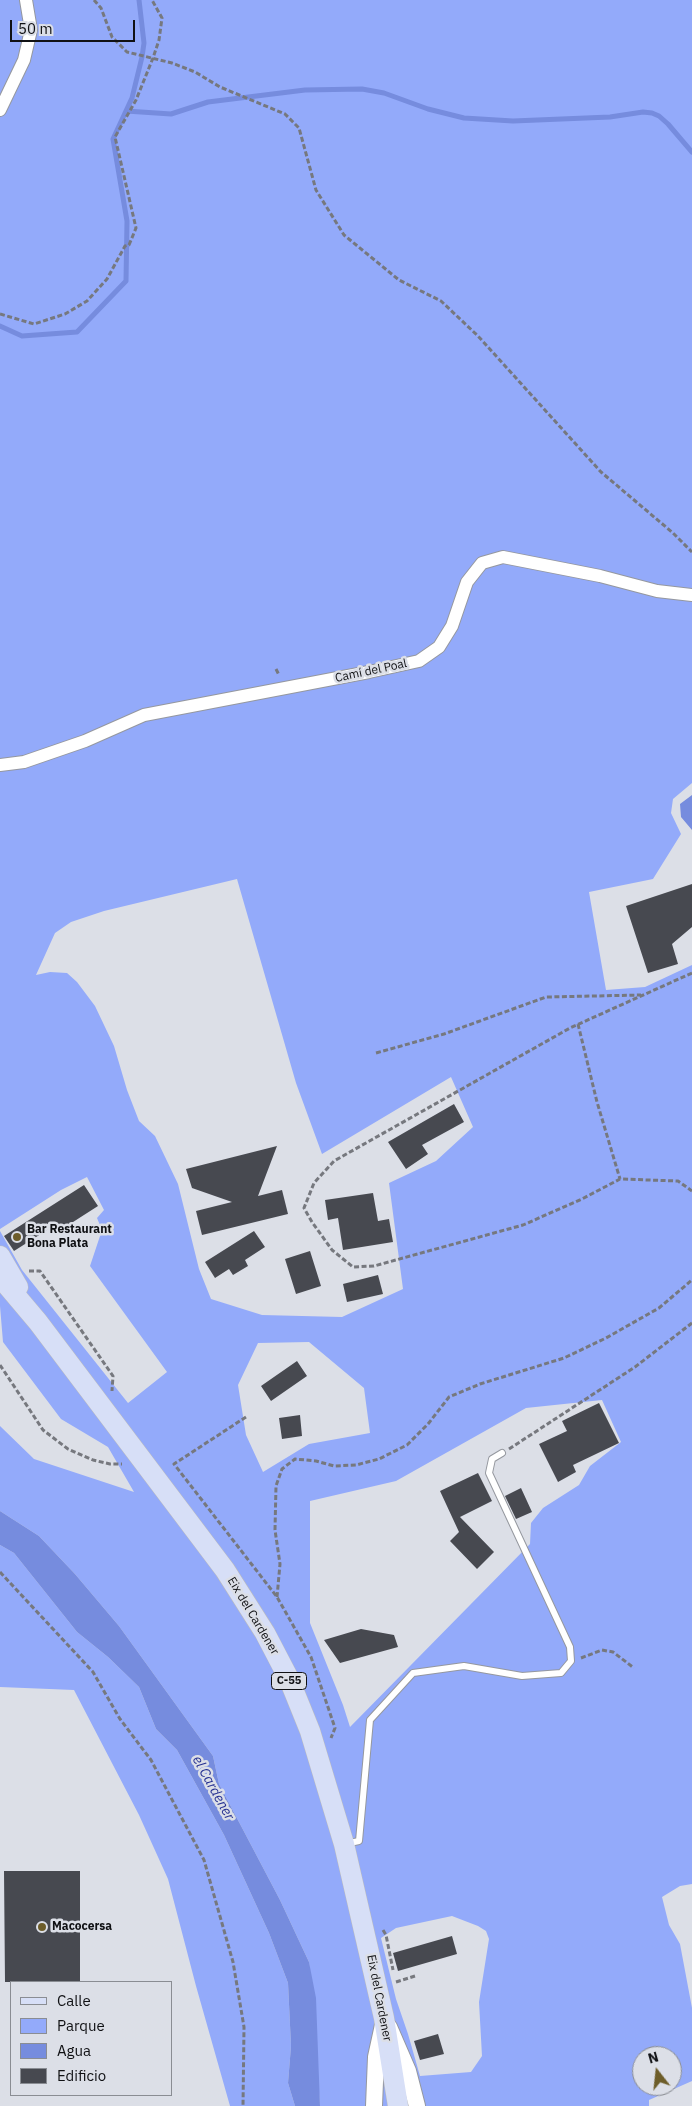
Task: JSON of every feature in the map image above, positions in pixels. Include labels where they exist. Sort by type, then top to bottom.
[{"type":"main road","name":"Eix del Cardener","points":[[3,1268],[38,1322],[225,1570],[265,1633],[289,1679],[320,1762],[344,1844],[384,2018],[398,2106]]},
{"type":"street","points":[[0,110],[24,60],[31,30],[26,0]]},
{"type":"street","name":"Camí del Poal","points":[[0,765],[24,762],[68,747],[144,715],[419,661],[439,647],[452,626],[467,582],[482,563],[503,557],[582,572],[656,591],[692,594]]},
{"type":"street","points":[[374,2106],[376,2057],[384,2018]]},
{"type":"street","points":[[384,2018],[406,2064],[417,2106]]},
{"type":"lane","points":[[344,1844],[359,1841],[370,1720],[412,1673],[464,1666],[522,1676],[561,1673],[571,1661],[570,1647],[489,1473],[492,1459],[502,1453]]},
{"type":"path","points":[[94,0],[101,8],[112,37],[127,52],[154,58],[195,72],[220,87],[286,114],[299,128],[316,190],[344,235],[399,280],[441,301],[478,336],[601,472],[673,533],[692,552]]},
{"type":"path","points":[[0,314],[34,324],[66,314],[87,301],[107,279],[136,228],[115,138],[136,100],[154,58],[162,18],[152,0]]},
{"type":"path","points":[[692,973],[578,1024],[334,1161],[314,1183],[304,1208],[332,1250],[353,1267],[374,1266],[523,1225],[582,1199],[620,1179],[678,1181],[692,1191]]},
{"type":"path","points":[[376,1053],[444,1034],[546,997],[644,995]]},
{"type":"path","points":[[578,1024],[597,1102],[620,1179]]},
{"type":"path","points":[[3,1268],[40,1270],[113,1376],[111,1419]]},
{"type":"path","points":[[277,1597],[280,1564],[275,1530],[276,1486],[282,1469],[288,1464],[295,1459],[334,1466],[379,1459],[407,1445],[428,1424],[449,1397],[480,1384],[564,1358],[606,1338],[659,1308],[692,1280]]},
{"type":"path","points":[[502,1453],[635,1367],[692,1323]]},
{"type":"path","points":[[0,1365],[42,1430],[68,1449],[93,1460],[110,1464],[146,1464]]},
{"type":"path","points":[[246,1417],[174,1464],[277,1597],[310,1656],[335,1728],[320,1762]]},
{"type":"path","points":[[0,1572],[93,1672],[120,1719],[151,1760],[204,1860],[233,1962],[244,2027],[243,2106]]},
{"type":"path","points":[[571,1661],[602,1650],[613,1652],[634,1668]]},
{"type":"path","points":[[396,1982],[415,1976]]},
{"type":"green space","points":[[0,0],[692,0],[692,783],[673,799],[671,813],[681,834],[653,879],[589,892],[606,990],[645,987],[692,965],[692,1884],[680,1886],[662,1897],[669,1925],[680,1944],[692,2008],[692,2081],[682,2085],[682,2046],[632,2046],[632,2096],[658,2096],[649,2100],[649,2106],[320,2106],[309,1962],[280,1900],[219,1784],[213,1756],[119,1626],[75,1574],[39,1536],[0,1511],[0,1426],[34,1459],[134,1492],[108,1447],[61,1419],[3,1342],[0,1306],[0,1231],[22,1270],[128,1403],[167,1372],[90,1266],[102,1230],[97,1218],[104,1210],[87,1177],[61,1190],[0,1229]],"holes":[[[237,879],[296,1083],[322,1154],[451,1077],[473,1127],[436,1161],[389,1183],[403,1289],[342,1317],[262,1315],[211,1299],[199,1269],[178,1184],[155,1136],[139,1121],[127,1090],[114,1046],[95,1006],[77,982],[67,973],[50,972],[36,975],[55,933],[71,922],[104,911]],[[309,1342],[364,1388],[370,1433],[309,1444],[263,1472],[246,1435],[238,1385],[258,1343]],[[602,1400],[621,1442],[590,1466],[579,1485],[543,1508],[531,1523],[530,1544],[350,1727],[310,1623],[310,1501],[396,1481],[526,1408]],[[452,1916],[486,1931],[489,1939],[479,2002],[482,2056],[471,2072],[420,2076],[396,1999],[381,1938],[396,1928]]]},
{"type":"green space","points":[[0,1545],[14,1553],[77,1632],[108,1657],[139,1687],[156,1729],[177,1750],[224,1835],[269,1933],[288,1983],[291,2046],[288,2083],[295,2106],[230,2106],[168,1879],[139,1815],[74,1690],[0,1687]]},
{"type":"water","points":[[692,795],[692,830],[681,817],[680,804]]},
{"type":"water","name":"el Cardener","points":[[0,1511],[39,1536],[75,1574],[119,1626],[213,1756],[219,1784],[280,1900],[309,1962],[316,1998],[320,2106],[295,2106],[288,2083],[291,2046],[288,1983],[269,1933],[224,1835],[177,1750],[156,1729],[139,1687],[108,1657],[77,1632],[14,1553],[0,1545]]},
{"type":"building","points":[[692,884],[692,927],[672,944],[678,964],[648,973],[626,906]]},
{"type":"building","points":[[454,1104],[464,1122],[422,1145],[428,1154],[406,1169],[388,1142]]},
{"type":"building","points":[[277,1146],[258,1196],[282,1190],[288,1214],[202,1235],[196,1211],[232,1202],[192,1188],[186,1169]]},
{"type":"building","points":[[84,1185],[98,1206],[59,1231],[55,1225],[14,1251],[4,1236]]},
{"type":"building","points":[[373,1193],[378,1221],[389,1219],[393,1242],[343,1250],[338,1218],[328,1220],[325,1200]]},
{"type":"building","points":[[254,1231],[265,1247],[245,1260],[248,1266],[233,1275],[229,1269],[215,1278],[205,1262]]},
{"type":"building","points":[[310,1251],[321,1286],[296,1294],[285,1259]]},
{"type":"building","points":[[378,1275],[383,1294],[347,1302],[343,1284]]},
{"type":"building","points":[[297,1361],[307,1376],[271,1401],[261,1386]]},
{"type":"building","points":[[599,1403],[619,1443],[573,1465],[576,1472],[558,1482],[539,1444],[567,1431],[562,1421]]},
{"type":"building","points":[[300,1415],[302,1436],[282,1439],[279,1418]]},
{"type":"building","points":[[478,1473],[492,1501],[460,1517],[494,1552],[477,1569],[450,1541],[459,1532],[440,1491]]},
{"type":"building","points":[[521,1488],[532,1512],[516,1519],[505,1496]]},
{"type":"building","points":[[361,1629],[394,1635],[398,1647],[340,1663],[324,1640]]},
{"type":"building","name":"Macocersa","points":[[4,1871],[80,1871],[80,1981],[5,1982]]},
{"type":"building","points":[[452,1936],[457,1954],[398,1971],[393,1953]]},
{"type":"building","points":[[438,2034],[444,2054],[420,2060],[414,2041]]},
{"type":"waterway","points":[[0,326],[22,336],[77,332],[126,281],[127,221],[113,139],[132,98],[142,57],[144,43],[139,0]]},
{"type":"waterway","points":[[126,111],[171,114],[208,102],[305,90],[362,89],[384,93],[428,109],[464,118],[513,121],[610,117],[643,112],[652,113],[668,124],[692,152]]},
{"type":"place","name":"Bar Restaurant Bona Plata","points":[[17,1237]]},
{"type":"place","name":"Macocersa","points":[[42,1927]]}]
